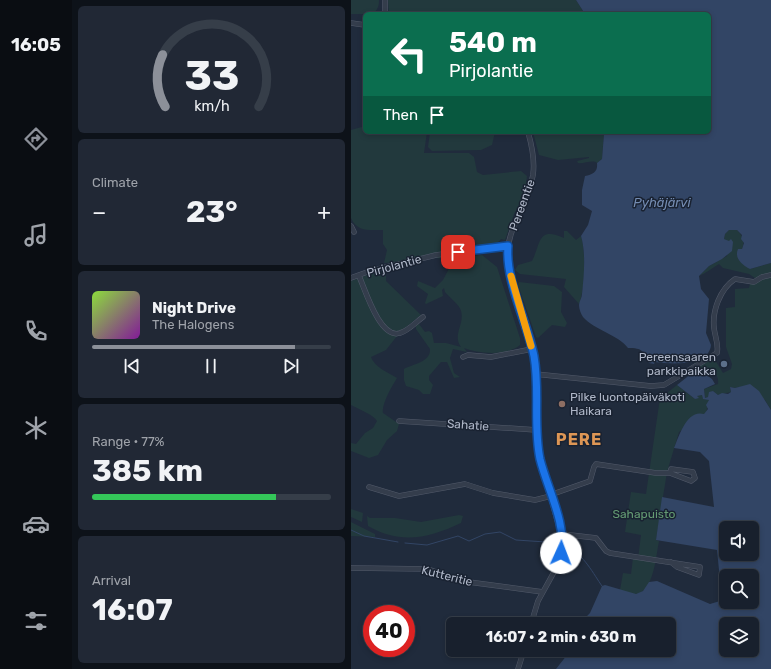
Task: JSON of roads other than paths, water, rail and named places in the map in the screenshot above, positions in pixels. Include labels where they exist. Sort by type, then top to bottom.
[{"type":"street","points":[[385,0],[385,12]]},
{"type":"street","points":[[351,23],[363,24]]},
{"type":"street","name":"Pereentie","points":[[528,134],[533,155],[533,175],[508,246],[509,266],[532,349],[535,374],[537,430],[541,460],[562,534],[559,563],[543,592],[534,617]]},
{"type":"street","points":[[351,226],[354,232]]},
{"type":"street","name":"Pirjolantie","points":[[351,278],[436,255],[508,246]]},
{"type":"street","points":[[535,374],[651,386],[664,385],[717,353],[714,317],[717,302],[730,282],[735,279],[754,282],[762,276],[771,274]]},
{"type":"street","points":[[359,276],[378,321],[386,330],[394,334],[399,334],[423,317]]},
{"type":"street","points":[[463,357],[468,355],[491,357],[532,349]]},
{"type":"street","name":"Sahatie","points":[[399,421],[537,430]]},
{"type":"street","points":[[369,487],[399,496],[465,484],[493,493],[535,500],[551,496],[590,481],[596,464],[656,473],[670,473],[691,481],[694,481],[696,476],[693,472],[671,469],[670,473]]},
{"type":"street","points":[[562,534],[598,539],[606,551],[610,553],[671,562],[700,567],[699,575],[677,567],[671,562]]},
{"type":"street","name":"Kutteritie","points":[[351,568],[428,569],[461,581],[543,592]]},
{"type":"street","points":[[518,669],[522,657]]},
{"type":"water","name":"Pyhäjärvi","points":[[576,0],[771,0],[771,263],[750,269],[739,261],[737,255],[738,249],[742,249],[744,243],[741,239],[742,235],[737,230],[729,230],[725,234],[724,239],[729,241],[731,239],[733,242],[732,251],[722,259],[709,266],[699,276],[701,289],[709,299],[706,333],[711,345],[709,352],[704,357],[696,361],[679,363],[649,363],[642,351],[628,348],[624,343],[593,326],[583,317],[579,305],[582,295],[584,264],[584,250],[581,236],[588,225],[592,211],[582,205],[582,190],[585,176],[596,171],[597,163],[602,159],[604,134],[711,134],[711,12],[584,12]]},
{"type":"water","points":[[696,370],[699,375],[705,374],[712,379],[715,384],[704,389],[705,398],[708,397],[709,392],[713,391],[718,395],[722,393],[728,394],[731,392],[730,387],[735,388],[750,384],[759,391],[771,410],[771,669],[556,669],[565,657],[676,657],[676,617],[586,617],[590,613],[602,586],[605,585],[636,594],[643,591],[649,582],[657,581],[710,604],[719,601],[719,609],[759,609],[759,569],[719,570],[717,550],[656,540],[662,497],[714,507],[709,461],[700,452],[674,448],[688,419],[698,414],[704,414],[708,409],[706,405],[709,400],[703,399],[702,395],[697,396],[699,398],[695,399],[677,385]]},
{"type":"waterway","points":[[351,530],[364,536],[398,542]]},
{"type":"waterway","points":[[405,543],[427,545],[458,536],[469,541],[485,534],[500,532],[516,540],[546,542],[553,544]]},
{"type":"waterway","points":[[569,549],[579,555],[602,586]]},
{"type":"place","name":"Pereensaaren parkkipaikka","points":[[724,364]]},
{"type":"place","name":"Pilke luontopäiväkoti Haikara","points":[[562,404]]},
{"type":"district","name":"PERE","points":[[579,439]]},
{"type":"park label","name":"Sahapuisto","points":[[644,514]]}]
